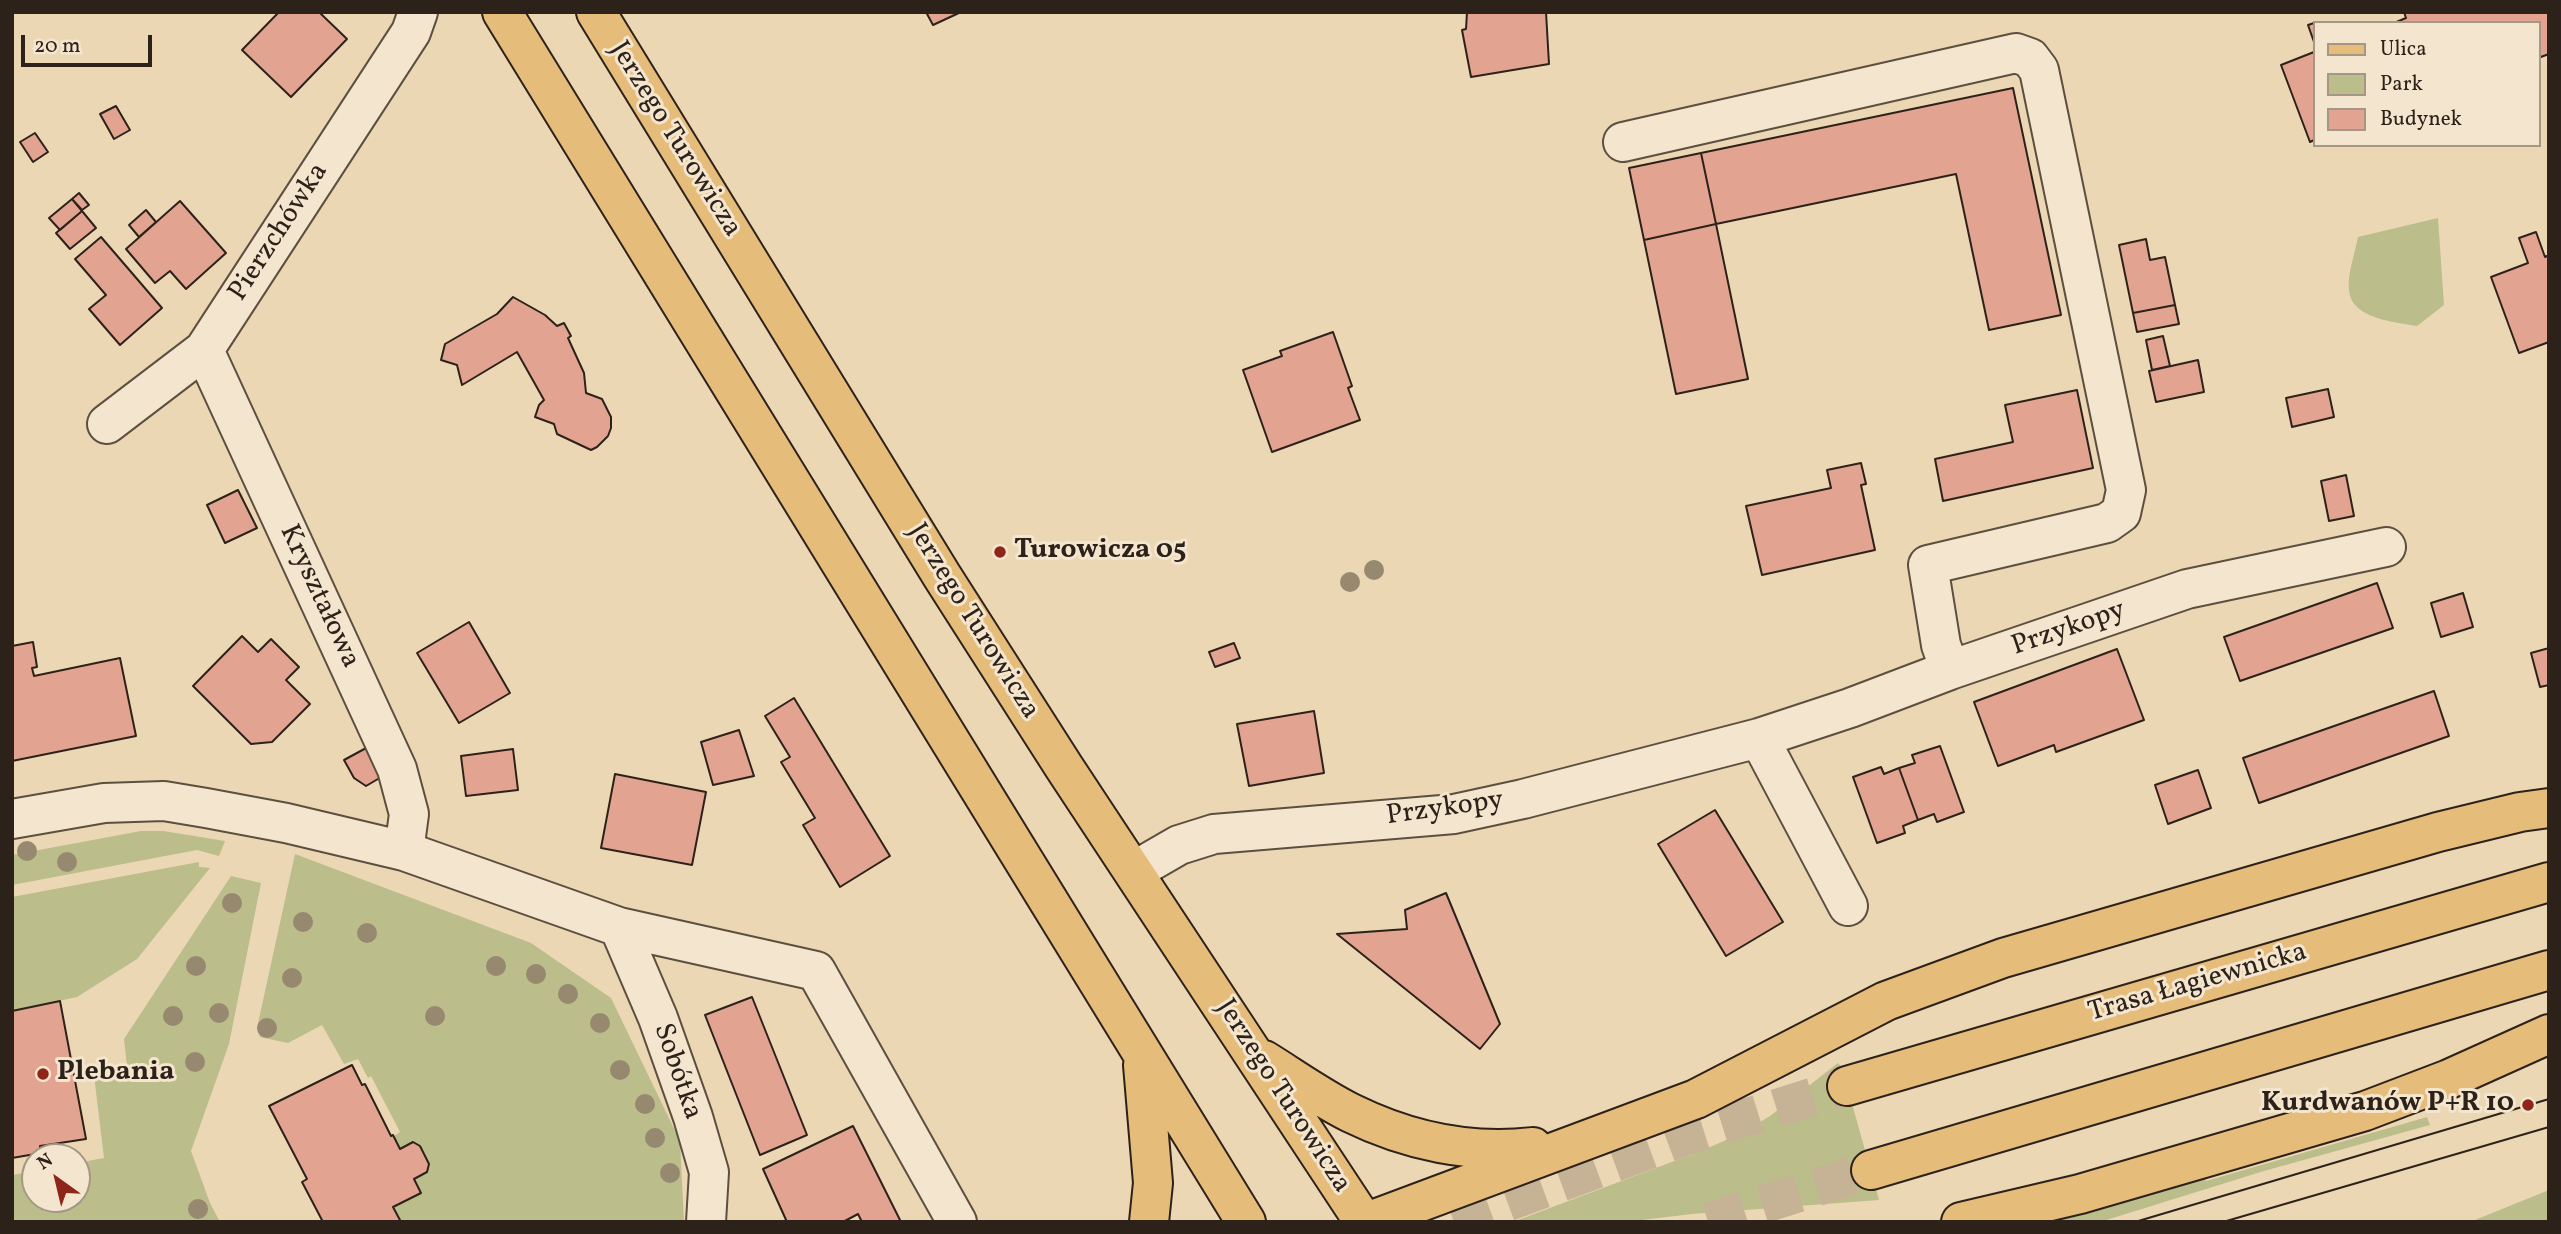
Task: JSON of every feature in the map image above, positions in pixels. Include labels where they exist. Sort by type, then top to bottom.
[{"type":"main road","points":[[502,12],[1246,1222]]},
{"type":"main road","name":"Jerzego Turowicza","points":[[596,12],[942,576],[1064,767],[1366,1222]]},
{"type":"main road","points":[[1366,1222],[1696,1099],[1886,1000],[2003,958],[2438,832],[2520,812],[2549,808]]},
{"type":"main road","name":"Trasa Łagiewnicka","points":[[1847,1086],[2549,882]]},
{"type":"main road","points":[[1871,1170],[2549,970]]},
{"type":"main road","points":[[1961,1222],[2080,1194],[2365,1111],[2449,1079],[2549,1034]]},
{"type":"main road","points":[[1142,1053],[1153,1183],[1149,1222]]},
{"type":"main road","points":[[1254,1054],[1352,1114],[1433,1143],[1509,1150],[1591,1138]]},
{"type":"street","name":"Pierzchówka","points":[[107,424],[204,350],[411,32],[418,12]]},
{"type":"street","points":[[1623,142],[2016,53],[2029,58],[2039,70],[2126,489],[2121,513],[2107,523],[1928,565],[1941,645],[1950,670]]},
{"type":"street","name":"Kryształowa","points":[[204,350],[397,769],[409,814],[404,851]]},
{"type":"street","name":"Przykopy","points":[[1134,872],[1179,845],[1214,834],[1454,814],[1759,738],[2187,589],[2386,547]]},
{"type":"street","points":[[1759,738],[1848,906]]},
{"type":"street","points":[[12,819],[104,803],[164,801],[286,823],[404,851],[619,928],[816,971],[957,1222]]},
{"type":"street","name":"Sobótka","points":[[619,928],[658,1018],[693,1117],[709,1172],[706,1222]]},
{"type":"green space","points":[[2438,218],[2444,305],[2417,326],[2376,318],[2358,308],[2352,300],[2349,285],[2358,237]]},
{"type":"green space","points":[[141,831],[163,831],[225,841],[219,856],[197,850],[12,885],[12,855]]},
{"type":"green space","points":[[295,854],[531,943],[611,998],[680,1141],[684,1222],[401,1222],[393,1207],[421,1193],[414,1179],[426,1172],[429,1164],[413,1143],[400,1149],[394,1136],[400,1132],[371,1076],[368,1078],[358,1059],[344,1064],[322,1025],[288,1043],[260,1037],[257,1028]]},
{"type":"green space","points":[[199,862],[199,867],[210,868],[137,959],[77,997],[12,1011],[12,897]]},
{"type":"green space","points":[[231,876],[261,883],[229,1044],[191,1151],[220,1222],[12,1222],[12,1175],[21,1173],[21,1213],[91,1213],[91,1160],[104,1158],[94,1075],[127,1066],[124,1039]]},
{"type":"green space","points":[[1838,1063],[1842,1068],[1879,1200],[1692,1214],[1625,1222],[1518,1220],[1740,1134],[1770,1116]]},
{"type":"green space","points":[[2427,1117],[2430,1125],[2264,1171],[2100,1222],[2023,1222],[2203,1170],[2206,1181]]},
{"type":"green space","points":[[2549,1190],[2549,1222],[2470,1222]]},
{"type":"building","points":[[279,12],[319,12],[347,39],[291,97],[242,50]]},
{"type":"building","points":[[926,12],[961,12],[933,25]]},
{"type":"building","points":[[1467,12],[1546,12],[1549,64],[1471,77],[1462,30],[1466,29]]},
{"type":"building","points":[[2404,12],[2549,12],[2549,54],[2540,57],[2540,21],[2399,21],[2406,18]]},
{"type":"building","points":[[2312,53],[2310,142],[2281,65]]},
{"type":"building","points":[[2013,88],[2061,315],[1989,330],[1956,174],[1716,224],[1701,153]]},
{"type":"building","points":[[116,106],[130,130],[114,139],[100,114]]},
{"type":"building","points":[[35,133],[48,152],[33,162],[20,142]]},
{"type":"building","points":[[1701,153],[1716,224],[1644,240],[1629,168]]},
{"type":"building","points":[[79,193],[89,205],[82,210],[72,199]]},
{"type":"building","points":[[72,199],[82,211],[60,230],[49,218]]},
{"type":"building","points":[[180,201],[226,253],[186,289],[170,271],[155,283],[126,249]]},
{"type":"building","points":[[146,210],[156,222],[139,237],[129,225]]},
{"type":"building","points":[[82,211],[96,228],[70,249],[56,233]]},
{"type":"building","points":[[1716,224],[1748,379],[1676,394],[1644,240]]},
{"type":"building","points":[[2536,232],[2545,257],[2549,255],[2549,342],[2519,353],[2491,277],[2528,263],[2519,238]]},
{"type":"building","points":[[101,237],[162,308],[120,345],[89,309],[106,295],[75,259]]},
{"type":"building","points":[[2146,239],[2150,260],[2165,257],[2175,305],[2133,313],[2119,245]]},
{"type":"building","points":[[513,297],[545,315],[557,326],[564,323],[584,373],[586,393],[602,399],[611,417],[608,436],[597,447],[591,450],[557,434],[554,424],[535,417],[544,400],[517,352],[462,385],[457,365],[441,360],[445,344],[497,314]]},
{"type":"building","points":[[2175,305],[2179,324],[2137,332],[2133,313]]},
{"type":"building","points":[[1333,332],[1352,386],[1348,388],[1360,420],[1272,452],[1243,370],[1282,356],[1280,351]]},
{"type":"building","points":[[2163,336],[2170,366],[2152,370],[2146,340]]},
{"type":"building","points":[[2198,360],[2204,392],[2156,402],[2149,371]]},
{"type":"building","points":[[2328,389],[2334,417],[2292,427],[2286,398]]},
{"type":"building","points":[[2077,390],[2093,468],[1943,501],[1935,459],[2013,442],[2005,405]]},
{"type":"building","points":[[1861,463],[1866,484],[1861,485],[1875,550],[1762,575],[1746,506],[1831,488],[1827,470]]},
{"type":"building","points":[[2346,475],[2354,516],[2329,521],[2321,481]]},
{"type":"building","points":[[238,490],[257,528],[225,543],[207,505]]},
{"type":"building","points":[[2377,583],[2393,628],[2240,681],[2224,637]]},
{"type":"building","points":[[2463,593],[2473,627],[2441,637],[2431,603]]},
{"type":"building","points":[[469,622],[510,693],[459,723],[417,653]]},
{"type":"building","points":[[242,636],[258,652],[271,639],[299,667],[286,680],[310,704],[272,742],[251,744],[193,686]]},
{"type":"building","points":[[33,642],[37,667],[32,668],[34,676],[120,658],[136,736],[12,761],[12,646]]},
{"type":"building","points":[[1234,643],[1240,658],[1215,667],[1209,652]]},
{"type":"building","points":[[2549,648],[2549,685],[2540,687],[2531,653]]},
{"type":"building","points":[[2117,649],[2144,720],[2056,752],[2054,745],[1998,766],[1974,702]]},
{"type":"building","points":[[2434,691],[2449,736],[2259,803],[2243,758]]},
{"type":"building","points":[[794,698],[890,856],[840,887],[803,825],[815,818],[781,762],[790,757],[765,716]]},
{"type":"building","points":[[1314,711],[1324,773],[1249,786],[1237,724]]},
{"type":"building","points":[[739,730],[754,776],[713,785],[701,742]]},
{"type":"building","points":[[1940,746],[1964,812],[1937,822],[1934,814],[1918,820],[1899,768],[1915,763],[1912,755]]},
{"type":"building","points":[[368,747],[383,776],[366,786],[354,778],[344,760]]},
{"type":"building","points":[[513,749],[518,790],[466,796],[461,756]]},
{"type":"building","points":[[1881,767],[1884,774],[1899,768],[1918,820],[1903,826],[1905,833],[1877,843],[1853,777]]},
{"type":"building","points":[[2198,770],[2211,808],[2168,824],[2155,785]]},
{"type":"building","points":[[615,774],[706,792],[692,865],[601,848]]},
{"type":"building","points":[[1715,810],[1783,922],[1726,956],[1658,844]]},
{"type":"building","points":[[1446,893],[1500,1024],[1480,1049],[1337,934],[1407,929],[1405,910]]},
{"type":"building","points":[[752,997],[807,1135],[760,1155],[705,1015]]},
{"type":"building","name":"Plebania","points":[[60,1001],[86,1139],[60,1143],[21,1143],[21,1156],[12,1158],[12,1011]]},
{"type":"building","points":[[352,1065],[400,1149],[413,1142],[420,1146],[429,1164],[427,1172],[414,1179],[421,1193],[393,1207],[401,1222],[323,1222],[302,1182],[307,1179],[269,1106]]},
{"type":"building","points":[[853,1126],[901,1222],[862,1222],[858,1214],[843,1222],[787,1222],[763,1169]]},
{"type":"tunnel","points":[[1454,1222],[1693,1134],[1847,1086]]},
{"type":"tunnel","points":[[1708,1222],[1871,1170]]},
{"type":"tram line","points":[[2135,1222],[2549,1099]]},
{"type":"tram line","points":[[2223,1222],[2549,1127]]},
{"type":"place","name":"Turowicza 05","points":[[1000,552]]},
{"type":"place","name":"Plebania","points":[[43,1074]]},
{"type":"place","name":"Kurdwanów P+R 10","points":[[2528,1105]]}]
